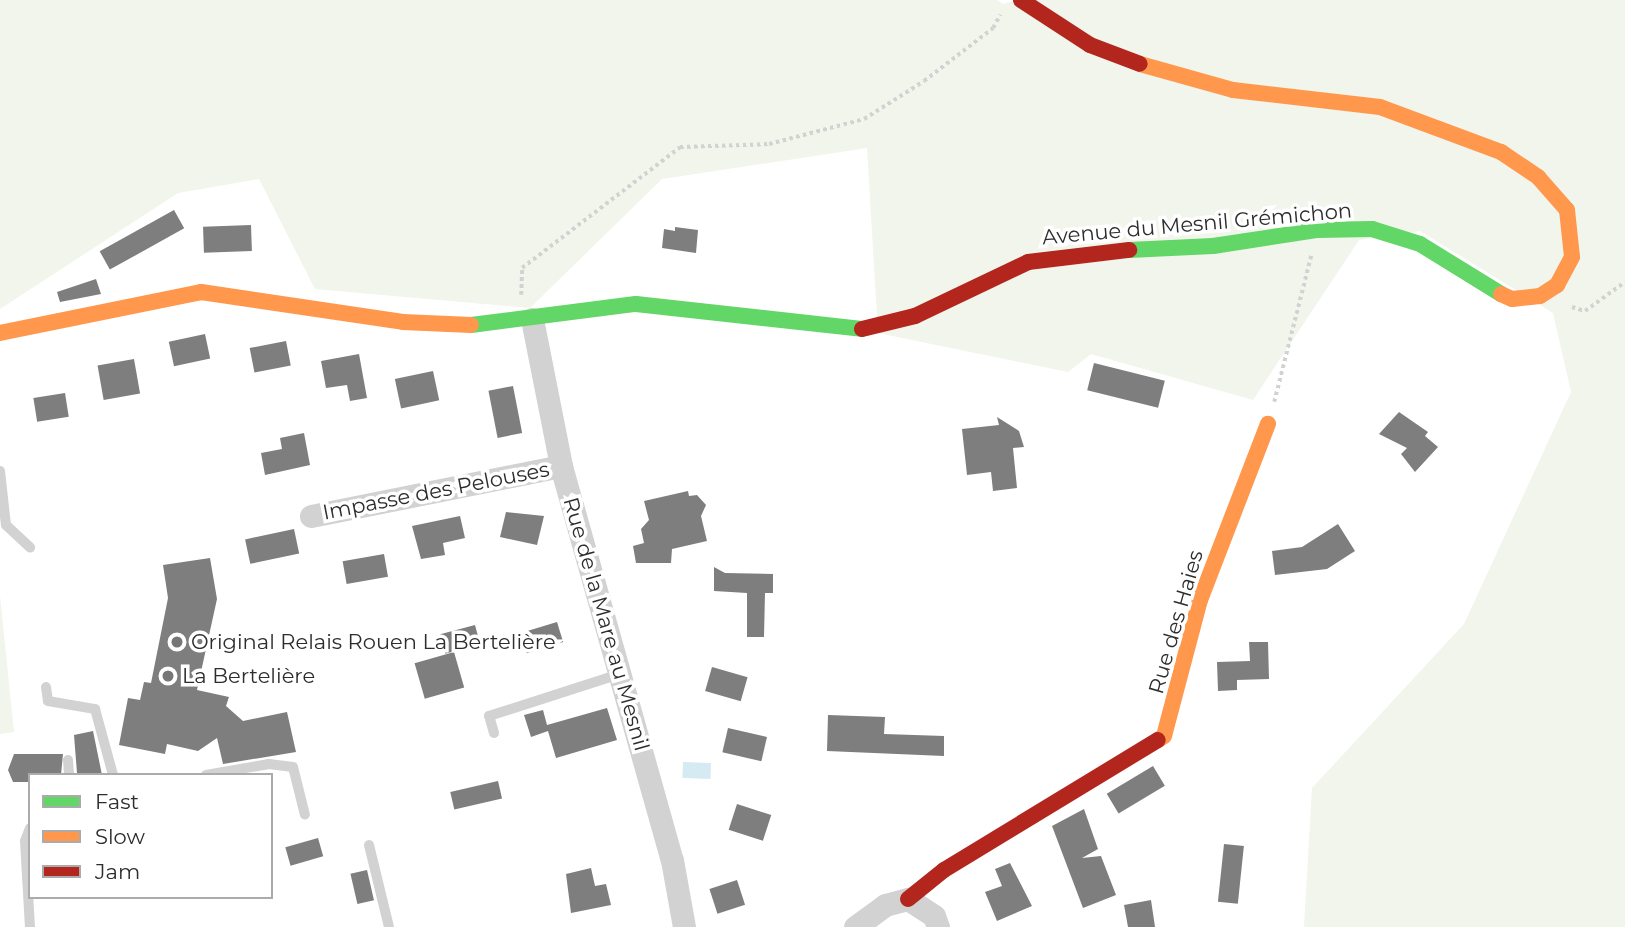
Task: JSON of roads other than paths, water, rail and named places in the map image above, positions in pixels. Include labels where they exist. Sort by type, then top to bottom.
[{"type":"street","name":"Avenue du Mesnil Grémichon","points":[[0,333],[201,292],[403,322],[475,325],[526,314],[636,304],[871,330],[915,316],[1028,262],[1100,252],[1213,246],[1318,230],[1372,229],[1420,244],[1475,282],[1512,299],[1540,296],[1557,285],[1572,257],[1572,230],[1567,210],[1554,192],[1501,152],[1380,107],[1233,90],[1172,76],[1090,45],[1021,0]]},
{"type":"street","name":"Rue de la Mare au Mesnil","points":[[526,314],[561,466],[672,860],[684,927]]},
{"type":"street","name":"Rue des Haies","points":[[908,899],[944,870],[1164,736],[1200,600],[1268,424]]},
{"type":"street","name":"Impasse des Pelouses","points":[[311,516],[561,466]]},
{"type":"street","points":[[855,927],[884,905],[908,899],[934,916],[938,927]]},
{"type":"lane","points":[[0,471],[6,525],[30,547]]},
{"type":"lane","points":[[494,733],[489,716],[620,674]]},
{"type":"lane","points":[[46,687],[48,701],[95,709],[112,773]]},
{"type":"lane","points":[[68,760],[69,773]]},
{"type":"lane","points":[[217,773],[269,764],[293,767],[305,815]]},
{"type":"lane","points":[[28,833],[25,841],[28,893]]},
{"type":"lane","points":[[369,845],[388,927]]},
{"type":"lane","points":[[28,899],[30,927]]},
{"type":"water","points":[[683,762],[711,763],[710,779],[682,778]]},
{"type":"place","name":"Original Relais Rouen La Bertelière","points":[[177,642]]},
{"type":"place","name":"La Bertelière","points":[[168,676]]}]
